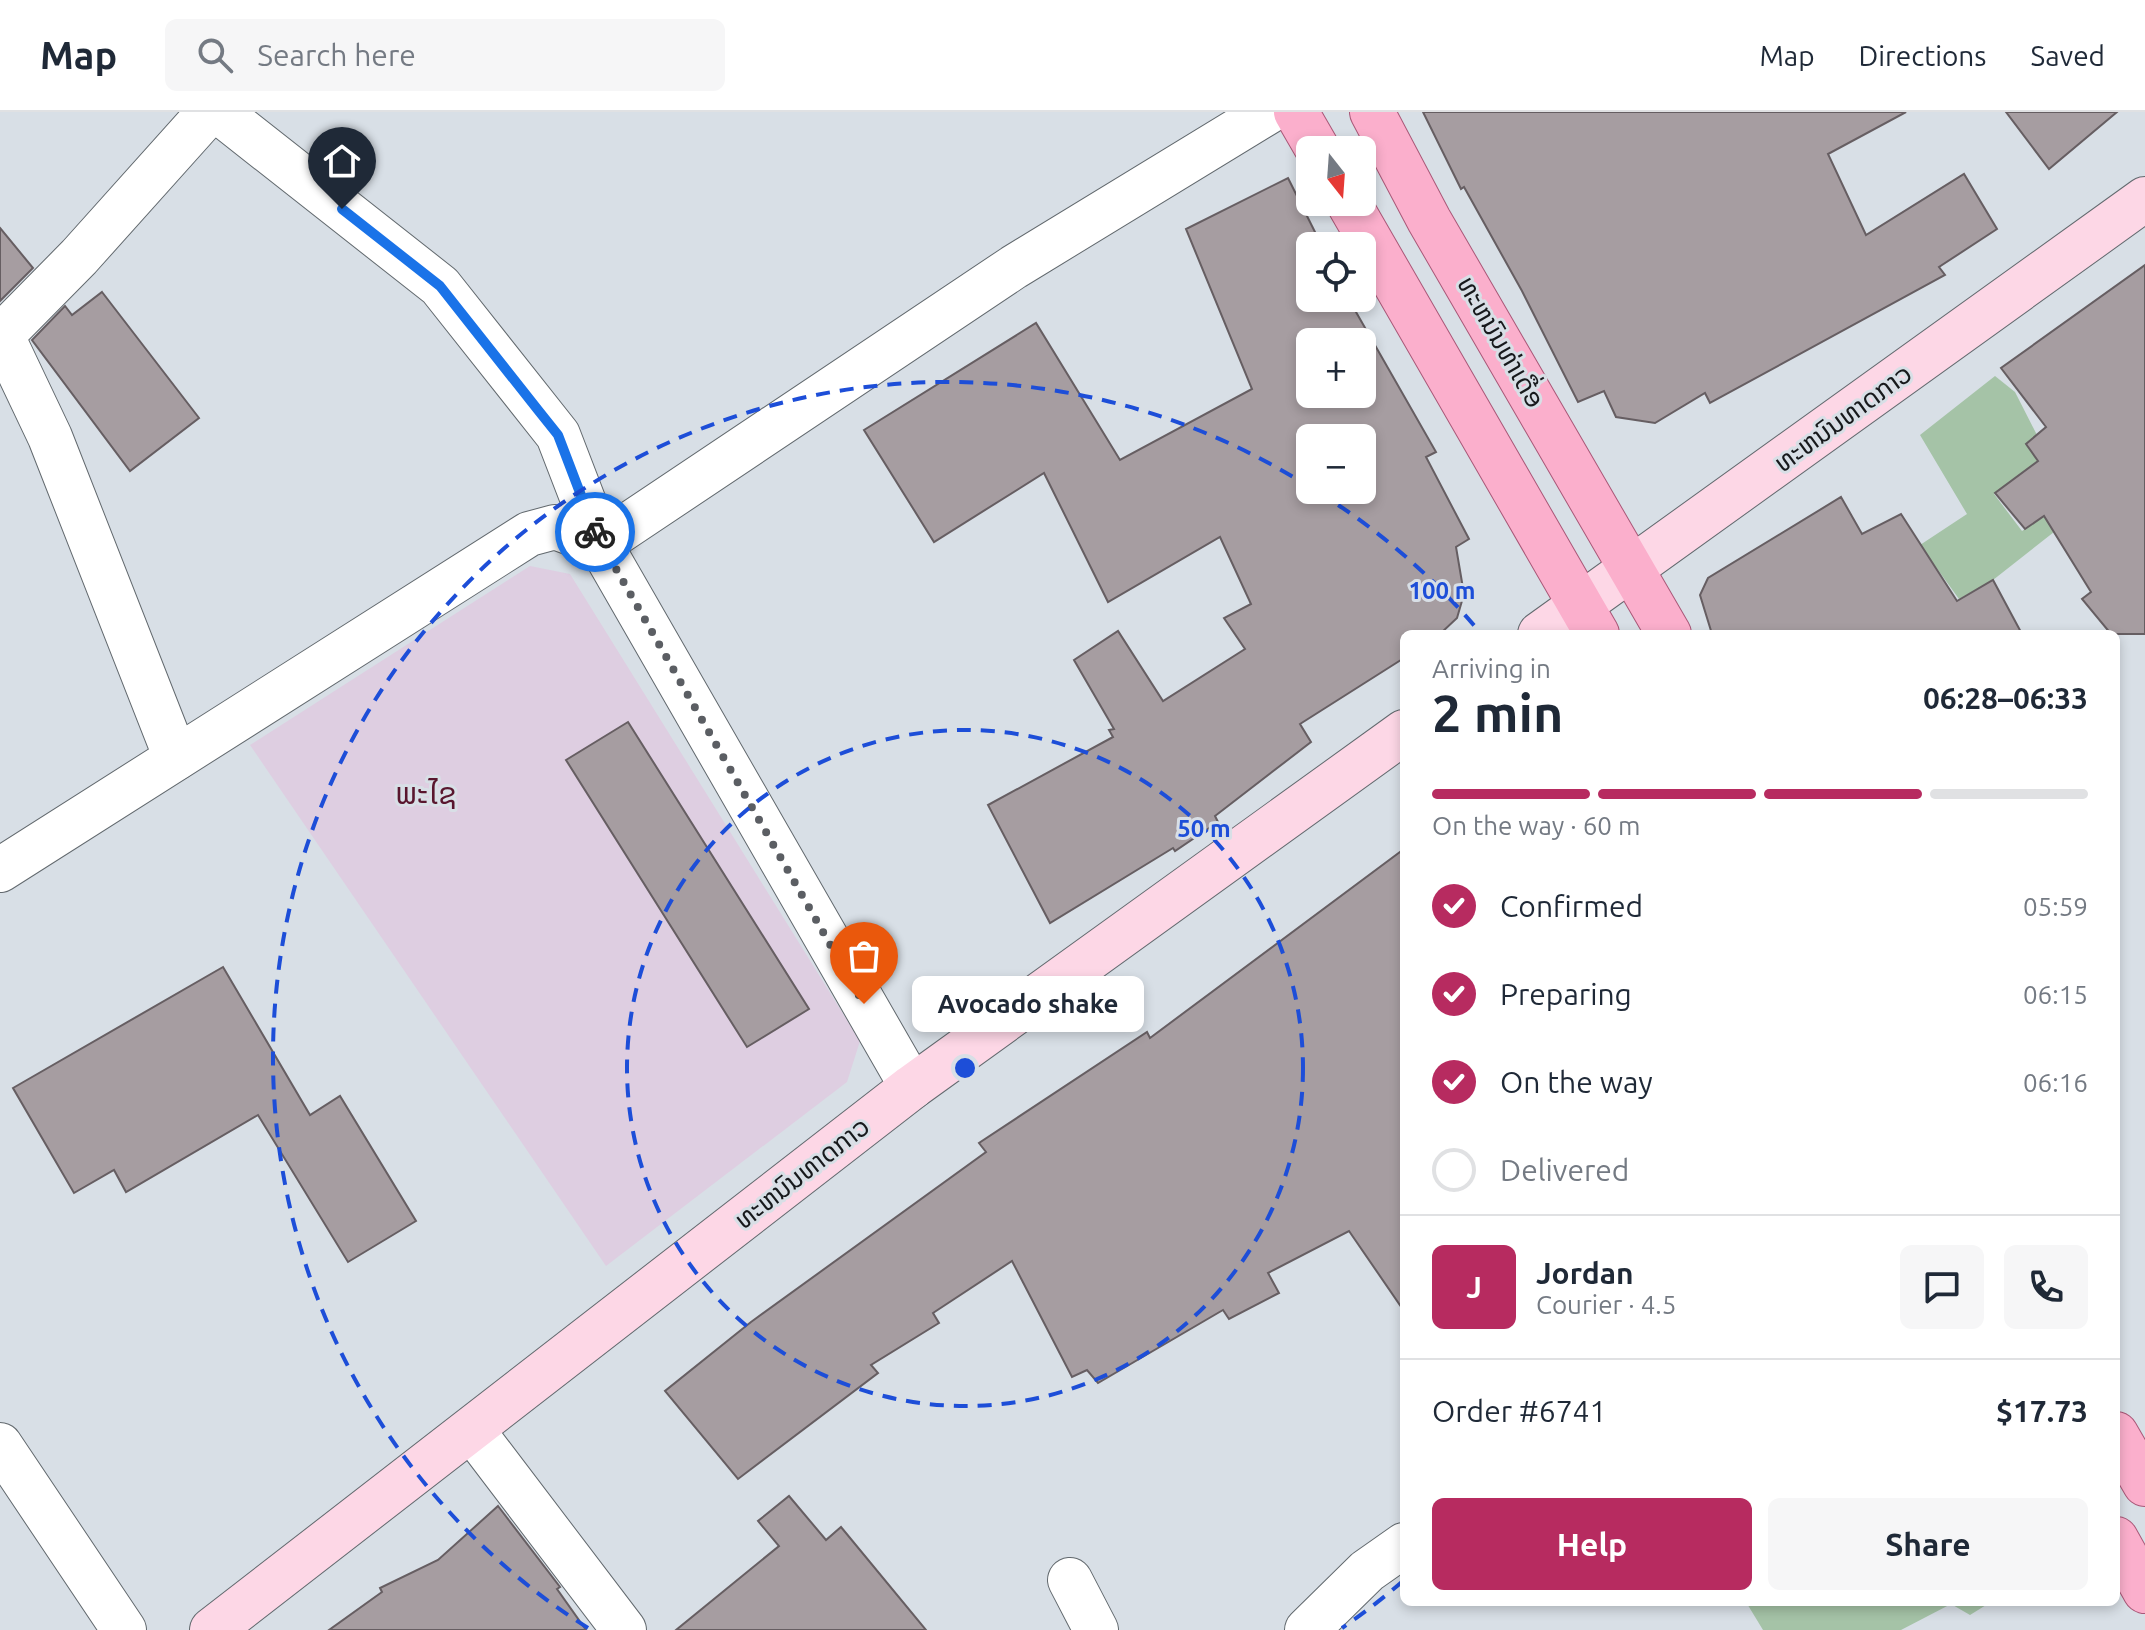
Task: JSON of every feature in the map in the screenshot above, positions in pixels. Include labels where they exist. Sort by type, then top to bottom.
[{"type":"main road","points":[[1296,112],[1310,136]]},
{"type":"main road","name":"ທະຫນົນທ່າເດື່ອ","points":[[1372,112],[1429,220],[1667,630]]},
{"type":"main road","points":[[1356,216],[1589,619]]},
{"type":"main road","points":[[2120,1441],[2145,1484]]},
{"type":"main road","points":[[2120,1546],[2145,1591]]},
{"type":"street","points":[[176,758],[50,437],[1,336],[79,257],[209,112]]},
{"type":"street","points":[[219,112],[440,286],[558,435],[600,544],[912,1087]]},
{"type":"street","points":[[600,544],[1014,267],[1268,112]]},
{"type":"street","name":"ທະຫນົນທາດກາວ","points":[[1553,630],[1589,619],[1634,570],[2145,199]]},
{"type":"street","points":[[0,870],[529,534],[555,527],[600,544]]},
{"type":"street","name":"ທະຫນົນທາດກາວ","points":[[212,1630],[912,1087],[1400,735]]},
{"type":"street","points":[[472,1430],[624,1630]]},
{"type":"street","points":[[0,1445],[124,1630]]},
{"type":"street","points":[[1306,1630],[1367,1571],[1400,1548]]},
{"type":"street","points":[[1070,1580],[1096,1630]]},
{"type":"shaded area","points":[[530,566],[570,574],[860,1041],[847,1082],[606,1266],[250,745]]},
{"type":"green space","points":[[1995,376],[2015,392],[2037,435],[2026,444],[2038,461],[1994,494],[2022,531],[2045,515],[2054,532],[1993,580],[1959,599],[1920,545],[1967,514],[1920,435]]},
{"type":"green space","points":[[1748,1606],[1947,1606],[1901,1630],[1763,1630]]},
{"type":"green space","points":[[1954,1606],[1985,1606],[1970,1615]]},
{"type":"building","points":[[1423,112],[1906,112],[1828,154],[1866,235],[1964,174],[1997,229],[1939,267],[1945,275],[1710,403],[1705,393],[1655,423],[1616,417],[1604,391],[1578,402],[1522,291],[1464,187],[1461,189]]},
{"type":"building","points":[[2006,112],[2117,112],[2049,169]]},
{"type":"building","points":[[1288,178],[1296,194],[1296,216],[1307,216],[1315,232],[1296,232],[1296,312],[1356,312],[1365,328],[1296,328],[1296,408],[1376,408],[1376,347],[1436,452],[1426,457],[1469,539],[1456,547],[1464,594],[1457,618],[1444,630],[1400,630],[1400,661],[1300,724],[1311,742],[1215,816],[1218,822],[1175,851],[1173,848],[1050,923],[988,805],[1113,737],[1109,730],[1114,729],[1074,660],[1118,631],[1163,701],[1245,649],[1224,618],[1251,604],[1220,537],[1108,602],[1044,473],[934,542],[864,430],[1036,323],[1120,460],[1252,389],[1186,229]]},
{"type":"building","points":[[0,228],[33,268],[0,301]]},
{"type":"building","points":[[2145,265],[2145,634],[2120,634],[2120,630],[2108,630],[2082,599],[2091,592],[2044,516],[2025,529],[1995,493],[2038,461],[2026,444],[2046,427],[2001,368]]},
{"type":"building","points":[[102,292],[199,418],[130,471],[32,340],[65,306],[72,315]]},
{"type":"building","points":[[1841,497],[1862,534],[1901,514],[1957,601],[1993,580],[2020,630],[1711,630],[1700,595],[1708,578]]},
{"type":"building","points":[[628,722],[809,1009],[747,1047],[566,760]]},
{"type":"building","points":[[1400,852],[1400,1305],[1349,1231],[1268,1273],[1279,1293],[1229,1319],[1223,1310],[1098,1383],[1087,1370],[1072,1377],[1012,1261],[933,1313],[939,1323],[871,1365],[878,1373],[738,1479],[665,1391],[751,1322],[986,1152],[979,1143],[1147,1032],[1150,1038]]},
{"type":"building","points":[[223,967],[310,1115],[340,1096],[416,1221],[348,1262],[258,1115],[126,1192],[114,1170],[74,1193],[13,1088]]},
{"type":"building","points":[[789,1496],[826,1540],[841,1527],[926,1630],[676,1630],[779,1546],[758,1521]]},
{"type":"building","points":[[498,1506],[560,1587],[557,1589],[586,1630],[329,1630],[382,1592],[380,1588],[438,1560]]},
{"type":"way so far","points":[[595,532],[625,590],[864,1004]]},
{"type":"place","name":"Avocado shake","points":[[864,1004]]},
{"type":"district","name":"ພະໄຊ","points":[[426,794]]},
{"type":"route","points":[[342,209],[440,286],[558,435],[595,532]]}]
